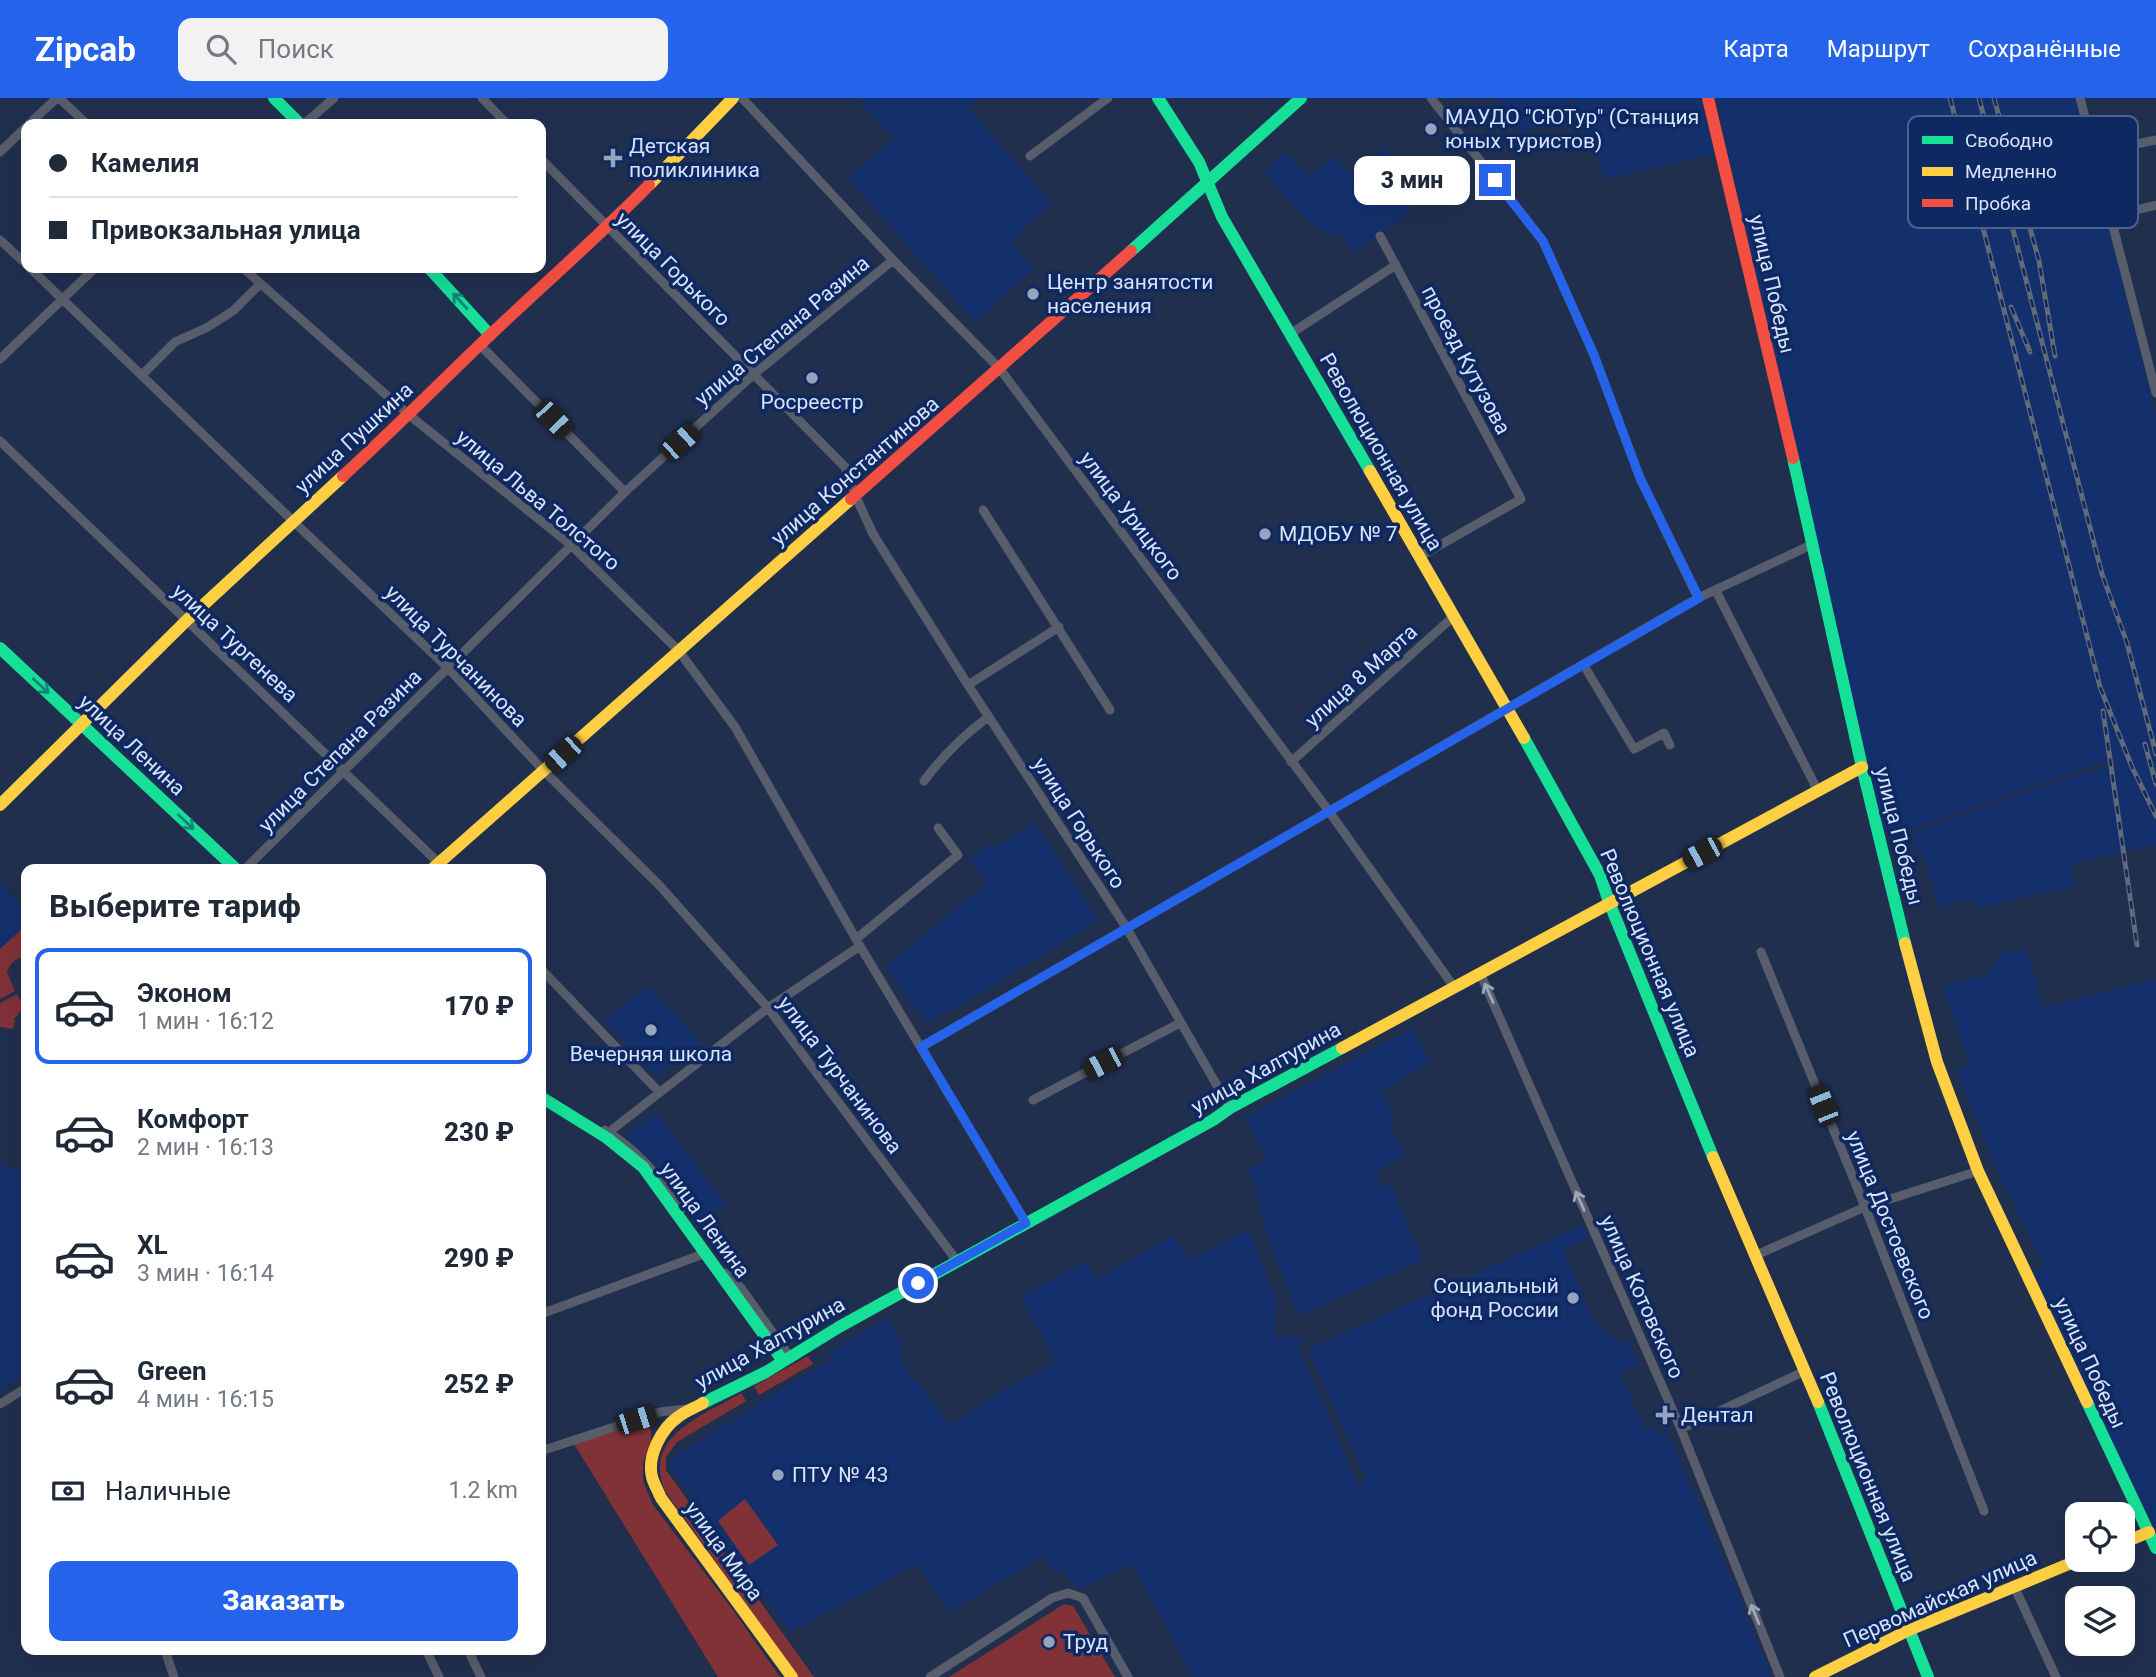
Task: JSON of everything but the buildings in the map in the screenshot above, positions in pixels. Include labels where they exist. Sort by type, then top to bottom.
[{"type":"street","points":[[36,119],[58,98],[81,119]]},
{"type":"street","points":[[274,98],[297,119]]},
{"type":"street","points":[[308,119],[334,98]]},
{"type":"street","points":[[482,98],[502,119]]},
{"type":"street","name":"улица Пушкина","points":[[0,805],[186,621],[607,228],[733,98]]},
{"type":"street","name":"улица Урицкого","points":[[742,98],[893,260],[1000,369],[1328,810],[1454,987]]},
{"type":"street","points":[[1030,156],[1108,98]]},
{"type":"street","name":"Революционная улица","points":[[1158,98],[1199,162],[1222,217],[1507,707],[1600,875],[1928,1677]]},
{"type":"street","name":"улица Константинова","points":[[442,864],[678,650],[856,497],[1301,98]]},
{"type":"street","points":[[1431,98],[1543,241],[1594,355],[1640,478],[1699,598]]},
{"type":"street","name":"улица Победы","points":[[1708,98],[1813,544],[1862,767],[1915,984],[1937,1062],[1978,1171],[2156,1548]]},
{"type":"street","points":[[2080,98],[2085,116]]},
{"type":"street","points":[[0,152],[21,132]]},
{"type":"street","points":[[2138,144],[2156,140]]},
{"type":"street","name":"улица Горького","points":[[546,164],[845,467],[873,534],[1126,927],[1230,1108]]},
{"type":"street","points":[[2138,209],[2156,205]]},
{"type":"street","points":[[2114,228],[2156,393]]},
{"type":"street","name":"проезд Кутузова","points":[[1380,236],[1521,499],[1419,557]]},
{"type":"street","points":[[0,240],[21,259]]},
{"type":"street","name":"улица Степана Разина","points":[[250,864],[625,492],[753,375],[893,260]]},
{"type":"street","points":[[1290,334],[1395,265]]},
{"type":"street","name":"улица Турчанинова","points":[[36,273],[447,667],[544,771],[660,886],[768,1008],[957,1261]]},
{"type":"street","points":[[0,359],[90,273]]},
{"type":"street","name":"улица Льва Толстого","points":[[248,273],[409,415],[571,545],[678,650],[734,727],[858,942],[1026,1223]]},
{"type":"street","points":[[434,273],[490,335]]},
{"type":"street","points":[[142,375],[175,342],[206,328],[233,311],[260,284]]},
{"type":"street","points":[[480,345],[625,492]]},
{"type":"street","name":"улица Тургенева","points":[[0,440],[186,621],[346,771],[436,864]]},
{"type":"street","points":[[983,510],[1110,710]]},
{"type":"street","points":[[921,1047],[1699,598],[1813,544]]},
{"type":"street","points":[[1716,591],[1818,791]]},
{"type":"street","name":"улица 8 Марта","points":[[1292,762],[1454,616]]},
{"type":"street","points":[[968,685],[1059,627]]},
{"type":"street","name":"улица Ленина","points":[[0,648],[231,864]]},
{"type":"street","points":[[1583,664],[1634,749],[1664,733],[1670,745]]},
{"type":"street","points":[[924,781],[959,739],[988,716]]},
{"type":"street","name":"улица Халтурина","points":[[659,1440],[669,1423],[692,1408],[766,1373],[839,1327],[1213,1120],[1230,1108],[1862,767]]},
{"type":"street","points":[[608,1135],[659,1092],[858,942],[958,855],[938,828]]},
{"type":"street","name":"улица Достоевского","points":[[1761,952],[1865,1207],[1984,1511]]},
{"type":"street","name":"улица Котовского","points":[[1480,973],[1681,1429],[1780,1677]]},
{"type":"street","points":[[546,974],[659,1092]]},
{"type":"street","points":[[1033,1100],[1180,1023]]},
{"type":"street","points":[[546,1093],[608,1135],[627,1144],[651,1167],[700,1240],[730,1280],[741,1288],[786,1359]]},
{"type":"street","name":"улица Ленина","points":[[546,1100],[608,1135],[643,1167],[786,1359]]},
{"type":"street","points":[[1754,1256],[1865,1207],[1978,1171]]},
{"type":"street","points":[[546,1312],[706,1253]]},
{"type":"street","points":[[1681,1429],[1805,1371]]},
{"type":"street","points":[[0,1404],[21,1391]]},
{"type":"street","name":"улица Халтурина","points":[[546,1449],[660,1412],[692,1408]]},
{"type":"street","name":"улица Мира","points":[[659,1440],[651,1469],[661,1498],[792,1677]]},
{"type":"street","points":[[2135,1538],[2149,1532]]},
{"type":"street","name":"Первомайская улица","points":[[1815,1677],[1909,1630],[2065,1565]]},
{"type":"street","points":[[2014,1586],[2056,1677]]},
{"type":"street","points":[[930,1677],[1052,1598],[1068,1593],[1083,1598],[1128,1677]]},
{"type":"street","points":[[167,1655],[174,1677]]},
{"type":"street","points":[[428,1655],[439,1677]]},
{"type":"street","points":[[470,1655],[481,1677]]},
{"type":"shaded area","points":[[865,98],[979,98],[968,108],[1051,203],[1011,242],[1034,268],[976,322],[848,179],[894,138],[860,102]]},
{"type":"shaded area","points":[[1497,98],[1703,98],[1716,154],[1605,179],[1575,99],[1524,135]]},
{"type":"shaded area","points":[[1716,98],[2076,98],[2081,116],[1908,116],[1908,228],[2109,228],[2156,416],[2156,845],[2071,864],[2075,885],[1976,909],[1973,898],[1938,907],[1924,855],[1917,853],[1913,833],[2112,764],[2103,762],[1915,828],[1883,834]]},
{"type":"shaded area","points":[[1384,147],[1402,170],[1399,173],[1403,177],[1400,180],[1412,198],[1406,203],[1412,211],[1354,252],[1338,231],[1332,235],[1309,222],[1264,172],[1286,152],[1309,176],[1334,156],[1351,175]]},
{"type":"shaded area","points":[[1034,822],[1099,920],[927,1023],[886,966],[987,883],[970,858],[992,843],[997,848]]},
{"type":"shaded area","points":[[0,881],[21,906],[21,930],[0,949]]},
{"type":"shaded area","points":[[21,930],[21,958],[14,961],[7,972],[15,991],[0,999],[0,949]]},
{"type":"shaded area","points":[[2026,949],[2043,1008],[2156,979],[2156,1530],[2031,1273],[2044,1266],[1998,1172],[1957,1070],[1968,1065],[1967,1055],[1943,986],[1987,975],[2000,953]]},
{"type":"shaded area","name":"Вечерняя школа","points":[[647,986],[700,1042],[656,1077],[605,1021]]},
{"type":"shaded area","points":[[17,994],[21,1001],[21,1011],[14,1019],[13,1029],[0,1027],[0,1003]]},
{"type":"shaded area","points":[[1412,1028],[1431,1062],[1381,1091],[1396,1120],[1389,1124],[1405,1156],[1375,1172],[1383,1187],[1390,1184],[1423,1260],[1298,1316],[1263,1222],[1257,1190],[1247,1170],[1267,1159],[1245,1118]]},
{"type":"shaded area","points":[[657,1114],[726,1205],[697,1225],[655,1165],[624,1135]]},
{"type":"shaded area","points":[[21,1164],[21,1377],[0,1391],[0,1165],[18,1172]]},
{"type":"shaded area","points":[[1583,1225],[1589,1238],[1563,1250],[1593,1320],[1619,1343],[1628,1339],[1639,1364],[1620,1373],[1645,1429],[1653,1426],[1657,1434],[1666,1430],[1743,1604],[1741,1606],[1772,1675],[1769,1677],[1193,1677],[1133,1564],[1080,1589],[1063,1569],[1054,1573],[1045,1555],[949,1612],[917,1564],[791,1632],[670,1467],[670,1460],[677,1455],[816,1368],[833,1361],[830,1351],[888,1319],[902,1345],[902,1361],[913,1382],[917,1380],[949,1425],[1009,1386],[1055,1362],[1021,1296],[1086,1261],[1097,1279],[1174,1235],[1188,1260],[1245,1231],[1251,1236],[1277,1303],[1274,1339],[1295,1335],[1297,1340],[1303,1338],[1305,1342],[1298,1346],[1358,1485],[1367,1481],[1308,1349]]},
{"type":"shaded area","points":[[808,1356],[813,1364],[759,1395],[754,1386]]},
{"type":"shaded area","points":[[741,1393],[746,1401],[677,1442],[666,1457],[666,1470],[814,1677],[798,1677],[665,1491],[660,1472],[662,1456],[669,1442],[680,1430]]},
{"type":"shaded area","points":[[637,1424],[646,1424],[651,1430],[651,1440],[643,1463],[643,1481],[653,1505],[780,1677],[718,1677],[574,1444]]},
{"type":"shaded area","points":[[745,1499],[778,1545],[749,1565],[718,1521]]},
{"type":"shaded area","name":"Труд","points":[[1064,1604],[1073,1606],[1115,1677],[949,1677]]},
{"type":"railway","points":[[1950,98],[1955,116]]},
{"type":"railway","points":[[1979,98],[1984,116]]},
{"type":"railway","points":[[1994,98],[1999,116]]},
{"type":"railway","points":[[1983,228],[2100,687],[2132,767],[2156,816]]},
{"type":"railway","points":[[2013,228],[2102,574],[2127,643],[2156,754]]},
{"type":"railway","points":[[2030,228],[2039,261],[2055,356],[2053,345]]},
{"type":"railway","points":[[2011,307],[2030,352]]},
{"type":"railway","points":[[2103,711],[2137,945]]},
{"type":"railway","points":[[2145,744],[2156,784]]},
{"type":"traffic: fast","points":[[274,98],[295,119]]},
{"type":"traffic: fast","points":[[1158,98],[1199,162],[1222,217],[1370,471]]},
{"type":"traffic: fast","points":[[1131,251],[1301,98]]},
{"type":"traffic: fast","points":[[434,273],[490,335]]},
{"type":"traffic: fast","points":[[1793,458],[1862,767],[1905,943]]},
{"type":"traffic: fast","points":[[0,648],[231,864]]},
{"type":"traffic: fast","points":[[1524,738],[1600,875],[1713,1157]]},
{"type":"traffic: fast","points":[[703,1403],[766,1372],[839,1327],[1342,1048]]},
{"type":"traffic: fast","points":[[546,1100],[607,1138],[643,1167],[783,1361]]},
{"type":"traffic: fast","points":[[1818,1402],[1928,1677]]},
{"type":"traffic: fast","points":[[2087,1402],[2156,1548]]},
{"type":"traffic: slow","points":[[649,185],[733,98]]},
{"type":"traffic: slow","points":[[1370,471],[1524,738]]},
{"type":"traffic: slow","points":[[0,805],[186,621],[343,476]]},
{"type":"traffic: slow","points":[[438,864],[851,499]]},
{"type":"traffic: slow","points":[[1342,1048],[1862,767]]},
{"type":"traffic: slow","points":[[1905,943],[1937,1062],[1978,1171],[2087,1402]]},
{"type":"traffic: slow","points":[[1713,1157],[1818,1402]]},
{"type":"traffic: slow","points":[[703,1403],[678,1417],[666,1428],[654,1452],[651,1469],[653,1480],[661,1498],[792,1677]]},
{"type":"traffic: slow","points":[[2135,1538],[2149,1532]]},
{"type":"traffic: slow","points":[[1815,1677],[1909,1630],[2065,1566]]},
{"type":"traffic: jam","points":[[1708,98],[1793,458]]},
{"type":"traffic: jam","points":[[343,476],[649,185]]},
{"type":"traffic: jam","points":[[851,499],[1131,251]]},
{"type":"place","name":"МАУДО \"СЮТур\" (Станция юных туристов)","points":[[1431,129]]},
{"type":"place","name":"Детская поликлиника","points":[[613,158]]},
{"type":"place","name":"Центр занятости населения","points":[[1033,294]]},
{"type":"place","name":"Росреестр","points":[[812,378]]},
{"type":"place","name":"МДОБУ № 7","points":[[1265,534]]},
{"type":"place","name":"Вечерняя школа","points":[[651,1030]]},
{"type":"place","name":"Социальный фонд России","points":[[1573,1298]]},
{"type":"place","name":"Дентал","points":[[1665,1415]]},
{"type":"place","name":"ПТУ № 43","points":[[778,1475]]},
{"type":"place","name":"Труд","points":[[1049,1642]]},
{"type":"route","points":[[918,1283],[1026,1223],[921,1047],[1699,598],[1640,478],[1594,355],[1543,241],[1495,180]]}]
